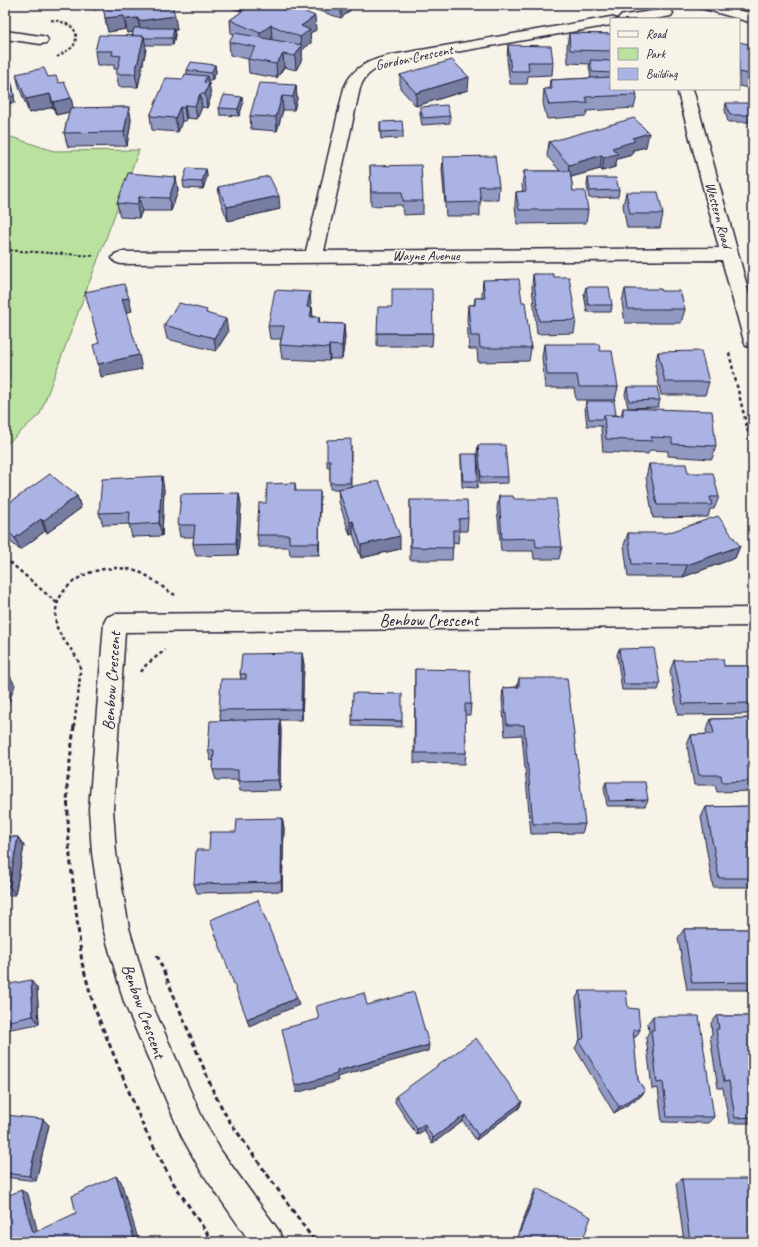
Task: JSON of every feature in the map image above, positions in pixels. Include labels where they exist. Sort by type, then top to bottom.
[{"type":"street","points":[[706,5],[753,19]]},
{"type":"street","points":[[632,18],[666,12]]},
{"type":"street","name":"Gordon Crescent","points":[[314,256],[352,88],[359,73],[368,66],[392,59],[610,22]]},
{"type":"street","points":[[5,35],[41,40]]},
{"type":"street","name":"Western Road","points":[[685,90],[753,341]]},
{"type":"street","name":"Wayne Avenue","points":[[121,258],[730,254]]},
{"type":"street","name":"Benbow Crescent","points":[[268,1242],[212,1161],[192,1127],[137,1002],[118,936],[108,886],[101,809],[115,623],[753,617]]},
{"type":"path","points":[[5,250],[66,253],[121,258]]},
{"type":"path","points":[[728,351],[753,452]]},
{"type":"path","points":[[5,558],[58,604],[64,592],[76,579],[86,573],[110,568],[138,571],[167,591],[178,595]]},
{"type":"path","points":[[139,676],[141,670]]},
{"type":"path","points":[[155,949],[214,1093],[228,1119],[316,1242]]},
{"type":"green space","points":[[5,135],[54,151],[139,150],[40,414],[5,446]]},
{"type":"building","points":[[103,5],[172,5],[175,16],[138,21],[138,18],[125,19],[124,16],[105,18]]},
{"type":"building","points":[[251,5],[277,5],[287,9],[291,6],[315,16],[301,26],[310,30],[300,37],[271,25],[260,33],[230,20]]},
{"type":"building","points":[[134,28],[174,28],[172,38],[144,38],[144,36],[132,36]]},
{"type":"building","points":[[235,33],[302,45],[295,56],[283,54],[276,64],[248,59],[256,47],[229,42]]},
{"type":"building","points":[[569,33],[610,34],[610,51],[570,50]]},
{"type":"building","points":[[99,35],[144,36],[135,74],[116,74],[121,56],[112,55],[113,51],[95,51]]},
{"type":"building","points":[[740,42],[753,45],[753,75],[740,72]]},
{"type":"building","points":[[508,45],[551,46],[553,62],[528,62],[529,71],[511,71]]},
{"type":"building","points":[[452,60],[469,77],[416,93],[400,75]]},
{"type":"building","points":[[590,60],[610,61],[610,73],[592,72]]},
{"type":"building","points":[[191,62],[215,65],[211,73],[187,70]]},
{"type":"building","points":[[44,68],[48,77],[56,76],[59,83],[64,82],[71,98],[53,102],[50,94],[26,99],[16,74]]},
{"type":"building","points":[[185,74],[207,76],[204,82],[209,83],[205,94],[200,94],[195,106],[185,105],[184,108],[180,107],[175,118],[150,116],[166,78],[183,79]]},
{"type":"building","points":[[610,77],[610,90],[635,90],[637,95],[586,97],[588,103],[549,105],[544,89],[552,89],[550,80]]},
{"type":"building","points":[[5,81],[11,81],[14,96],[5,97]]},
{"type":"building","points":[[259,83],[296,85],[293,97],[282,96],[276,117],[250,116]]},
{"type":"building","points":[[224,95],[242,97],[238,109],[219,108]]},
{"type":"building","points":[[726,103],[747,103],[751,115],[730,115]]},
{"type":"building","points":[[447,105],[450,116],[423,118],[420,107]]},
{"type":"building","points":[[129,107],[124,132],[64,133],[70,108]]},
{"type":"building","points":[[634,118],[649,133],[632,138],[635,141],[612,148],[618,154],[604,157],[602,155],[569,165],[549,142]]},
{"type":"building","points":[[402,121],[403,131],[381,132],[380,122]]},
{"type":"building","points":[[495,156],[499,186],[479,186],[481,202],[446,203],[443,157]]},
{"type":"building","points":[[421,165],[423,201],[403,201],[402,192],[371,192],[370,166]]},
{"type":"building","points":[[187,168],[206,169],[202,182],[183,181]]},
{"type":"building","points":[[524,171],[570,171],[573,191],[585,191],[588,210],[519,210],[516,192],[526,191]]},
{"type":"building","points":[[128,173],[176,177],[169,198],[139,197],[137,205],[117,203]]},
{"type":"building","points":[[269,176],[279,196],[227,207],[218,187]]},
{"type":"building","points":[[588,178],[616,178],[619,190],[590,191]]},
{"type":"building","points":[[626,192],[658,192],[663,214],[630,214]]},
{"type":"building","points":[[533,274],[553,274],[554,277],[569,277],[576,320],[539,321]]},
{"type":"building","points":[[519,279],[522,302],[525,302],[531,348],[480,348],[479,336],[471,336],[468,305],[475,305],[475,298],[485,298],[483,280]]},
{"type":"building","points":[[124,284],[129,298],[122,299],[139,355],[98,364],[93,345],[99,343],[85,292]]},
{"type":"building","points":[[586,287],[609,287],[612,305],[588,305]]},
{"type":"building","points":[[392,289],[432,289],[433,333],[377,333],[378,307],[392,307]]},
{"type":"building","points":[[625,289],[661,289],[661,291],[680,291],[685,309],[628,309]]},
{"type":"building","points":[[275,290],[310,292],[307,307],[312,307],[310,317],[319,317],[318,323],[344,324],[342,346],[329,345],[329,348],[280,345],[284,326],[268,326]]},
{"type":"building","points":[[179,303],[207,310],[206,313],[226,319],[214,338],[164,325]]},
{"type":"building","points":[[544,344],[599,344],[600,351],[612,351],[618,387],[579,387],[577,375],[547,375]]},
{"type":"building","points":[[701,351],[709,382],[665,382],[658,352]]},
{"type":"building","points":[[627,387],[657,387],[660,400],[629,401]]},
{"type":"building","points":[[586,401],[614,401],[616,415],[604,415],[603,419],[589,419]]},
{"type":"building","points":[[623,408],[712,411],[716,446],[672,444],[672,438],[651,437],[652,441],[606,439],[604,415],[623,416]]},
{"type":"building","points":[[351,439],[350,483],[330,483],[330,460],[327,460],[327,440]]},
{"type":"building","points":[[478,445],[505,445],[508,477],[481,477]]},
{"type":"building","points":[[461,454],[477,454],[478,481],[463,481]]},
{"type":"building","points":[[649,464],[686,464],[688,473],[713,473],[719,497],[710,497],[712,505],[657,505]]},
{"type":"building","points":[[50,474],[77,496],[43,521],[41,519],[15,538],[5,529],[5,506]]},
{"type":"building","points":[[162,476],[159,523],[129,525],[130,512],[99,513],[102,479]]},
{"type":"building","points":[[379,481],[400,536],[361,545],[353,521],[350,522],[338,489]]},
{"type":"building","points":[[295,483],[295,491],[320,491],[319,543],[289,543],[289,535],[257,535],[259,503],[266,503],[267,484]]},
{"type":"building","points":[[239,493],[236,543],[193,544],[195,525],[178,525],[181,494]]},
{"type":"building","points":[[499,496],[513,496],[514,499],[556,499],[562,547],[536,547],[535,538],[502,539]]},
{"type":"building","points":[[410,500],[467,500],[468,518],[459,519],[459,530],[453,530],[453,548],[411,547]]},
{"type":"building","points":[[718,516],[740,546],[687,565],[632,564],[628,533],[667,533]]},
{"type":"building","points":[[654,648],[660,684],[624,684],[619,649]]},
{"type":"building","points":[[302,653],[301,709],[219,710],[221,679],[246,679],[246,674],[240,674],[242,654]]},
{"type":"building","points":[[723,659],[724,666],[753,666],[753,703],[683,704],[674,660]]},
{"type":"building","points":[[415,669],[470,670],[471,704],[465,704],[466,753],[415,753]]},
{"type":"building","points":[[5,674],[9,674],[5,687]]},
{"type":"building","points":[[519,678],[567,678],[585,824],[533,824],[524,725],[507,725],[503,688],[519,687]]},
{"type":"building","points":[[353,693],[402,694],[402,721],[352,720]]},
{"type":"building","points":[[753,718],[753,781],[722,782],[721,775],[699,775],[691,735],[714,734],[711,719]]},
{"type":"building","points":[[280,719],[278,780],[238,781],[238,770],[213,770],[214,750],[208,750],[210,721]]},
{"type":"building","points":[[606,782],[645,782],[648,800],[609,801]]},
{"type":"building","points":[[753,806],[753,878],[719,878],[706,807]]},
{"type":"building","points":[[282,818],[281,882],[194,884],[196,850],[209,850],[210,832],[236,832],[237,819]]},
{"type":"building","points":[[5,837],[18,837],[9,886],[5,886]]},
{"type":"building","points":[[258,900],[297,998],[247,1019],[210,920]]},
{"type":"building","points":[[684,929],[753,929],[753,982],[692,983]]},
{"type":"building","points":[[31,980],[33,1016],[5,1022],[5,985]]},
{"type":"building","points":[[580,991],[626,991],[628,1008],[638,1009],[640,1030],[633,1030],[638,1080],[645,1091],[619,1107],[579,1041],[584,1038]]},
{"type":"building","points":[[414,992],[429,1045],[337,1071],[337,1074],[295,1086],[282,1029],[319,1019],[316,1006],[364,993],[367,1005]]},
{"type":"building","points":[[653,1016],[699,1016],[714,1117],[667,1117],[663,1082],[657,1083],[651,1030],[654,1030]]},
{"type":"building","points":[[717,1016],[753,1016],[753,1117],[735,1118],[729,1081],[724,1082],[716,1029],[719,1029]]},
{"type":"building","points":[[476,1038],[522,1102],[478,1135],[465,1115],[433,1138],[424,1124],[417,1129],[396,1096]]},
{"type":"building","points":[[5,1115],[43,1119],[29,1176],[5,1173]]},
{"type":"building","points":[[116,1176],[135,1242],[5,1242],[5,1197],[21,1190],[33,1233],[76,1213],[72,1196]]},
{"type":"building","points":[[682,1179],[747,1179],[751,1204],[753,1204],[753,1242],[690,1242]]},
{"type":"building","points":[[537,1188],[591,1217],[582,1242],[516,1242]]}]
